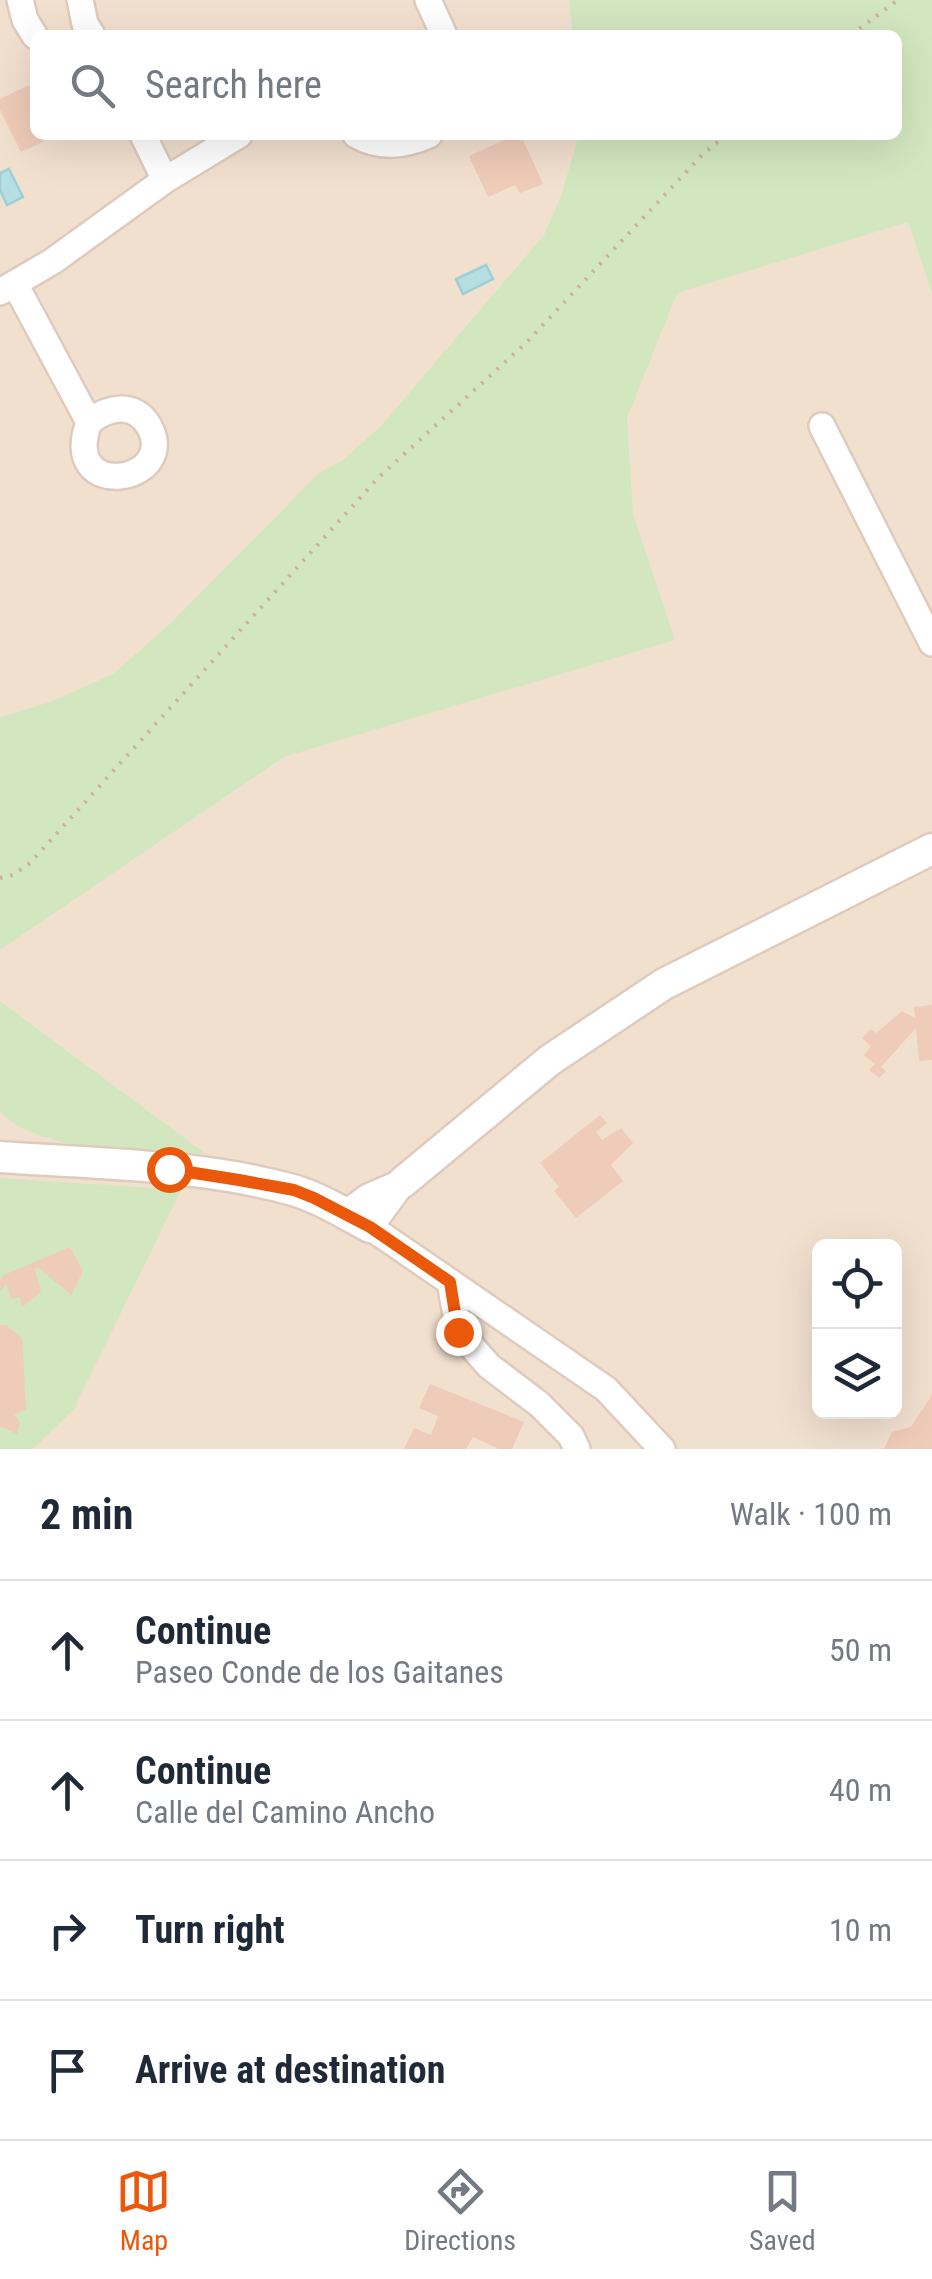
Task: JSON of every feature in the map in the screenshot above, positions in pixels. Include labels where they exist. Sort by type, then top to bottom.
[{"type":"street","points":[[20,0],[31,30]]},
{"type":"street","points":[[428,0],[439,30]]},
{"type":"street","points":[[145,140],[165,180]]},
{"type":"street","points":[[89,422],[8,288],[165,180],[231,140]]},
{"type":"street","points":[[366,140],[398,145],[414,140]]},
{"type":"street","points":[[822,426],[932,642]]},
{"type":"street","points":[[357,1220],[550,1060],[664,984],[932,849]]},
{"type":"street","points":[[0,1158],[169,1169],[294,1190],[357,1220],[606,1390],[662,1449]]},
{"type":"street","points":[[450,1282],[458,1332],[489,1366],[539,1404],[571,1436],[577,1449]]},
{"type":"path","points":[[858,30],[898,0]]},
{"type":"path","points":[[0,878],[13,875],[30,863],[378,478],[527,342],[720,140]]},
{"type":"shaded area","points":[[0,0],[932,0],[932,1449],[0,1449]]},
{"type":"green space","points":[[569,0],[932,0],[932,293],[908,222],[677,293],[627,418],[633,514],[675,640],[284,757],[0,950],[0,717],[50,702],[113,674],[170,624],[319,473],[343,460],[381,426],[544,235],[561,196],[578,140],[902,140],[902,30],[572,30]]},
{"type":"green space","points":[[0,1001],[206,1154],[69,1144],[19,1126],[0,1112]]},
{"type":"green space","points":[[0,1178],[181,1190],[74,1409],[33,1449],[0,1449]]},
{"type":"water","points":[[9,169],[23,197],[7,205],[0,190],[0,173]]},
{"type":"water","points":[[486,265],[493,279],[463,294],[456,279]]},
{"type":"building","points":[[30,84],[30,140],[45,141],[21,152],[0,110],[0,99]]},
{"type":"building","points":[[504,140],[523,140],[543,184],[520,193],[515,185],[488,197],[469,156]]},
{"type":"building","points":[[932,1005],[932,1060],[919,1061],[916,1028],[881,1067],[886,1071],[879,1078],[869,1070],[875,1064],[864,1055],[871,1046],[862,1038],[871,1029],[876,1033],[902,1011],[915,1018],[914,1007]]},
{"type":"building","points":[[600,1115],[607,1123],[596,1132],[602,1140],[621,1128],[633,1143],[611,1165],[623,1181],[576,1218],[554,1191],[559,1187],[540,1163]]},
{"type":"building","points":[[70,1247],[83,1271],[71,1295],[39,1268],[35,1269],[41,1292],[22,1307],[20,1297],[10,1299],[7,1283],[0,1292],[4,1275]]},
{"type":"building","points":[[0,1325],[6,1325],[22,1338],[26,1409],[14,1415],[20,1422],[17,1434],[0,1426]]},
{"type":"building","points":[[430,1384],[524,1422],[512,1449],[499,1449],[473,1437],[466,1449],[404,1449],[414,1428],[431,1435],[438,1416],[419,1408]]},
{"type":"building","points":[[932,1395],[932,1449],[884,1449],[892,1432],[911,1427]]},
{"type":"route","points":[[169,1169],[294,1190],[370,1227],[450,1282],[458,1332]]}]
